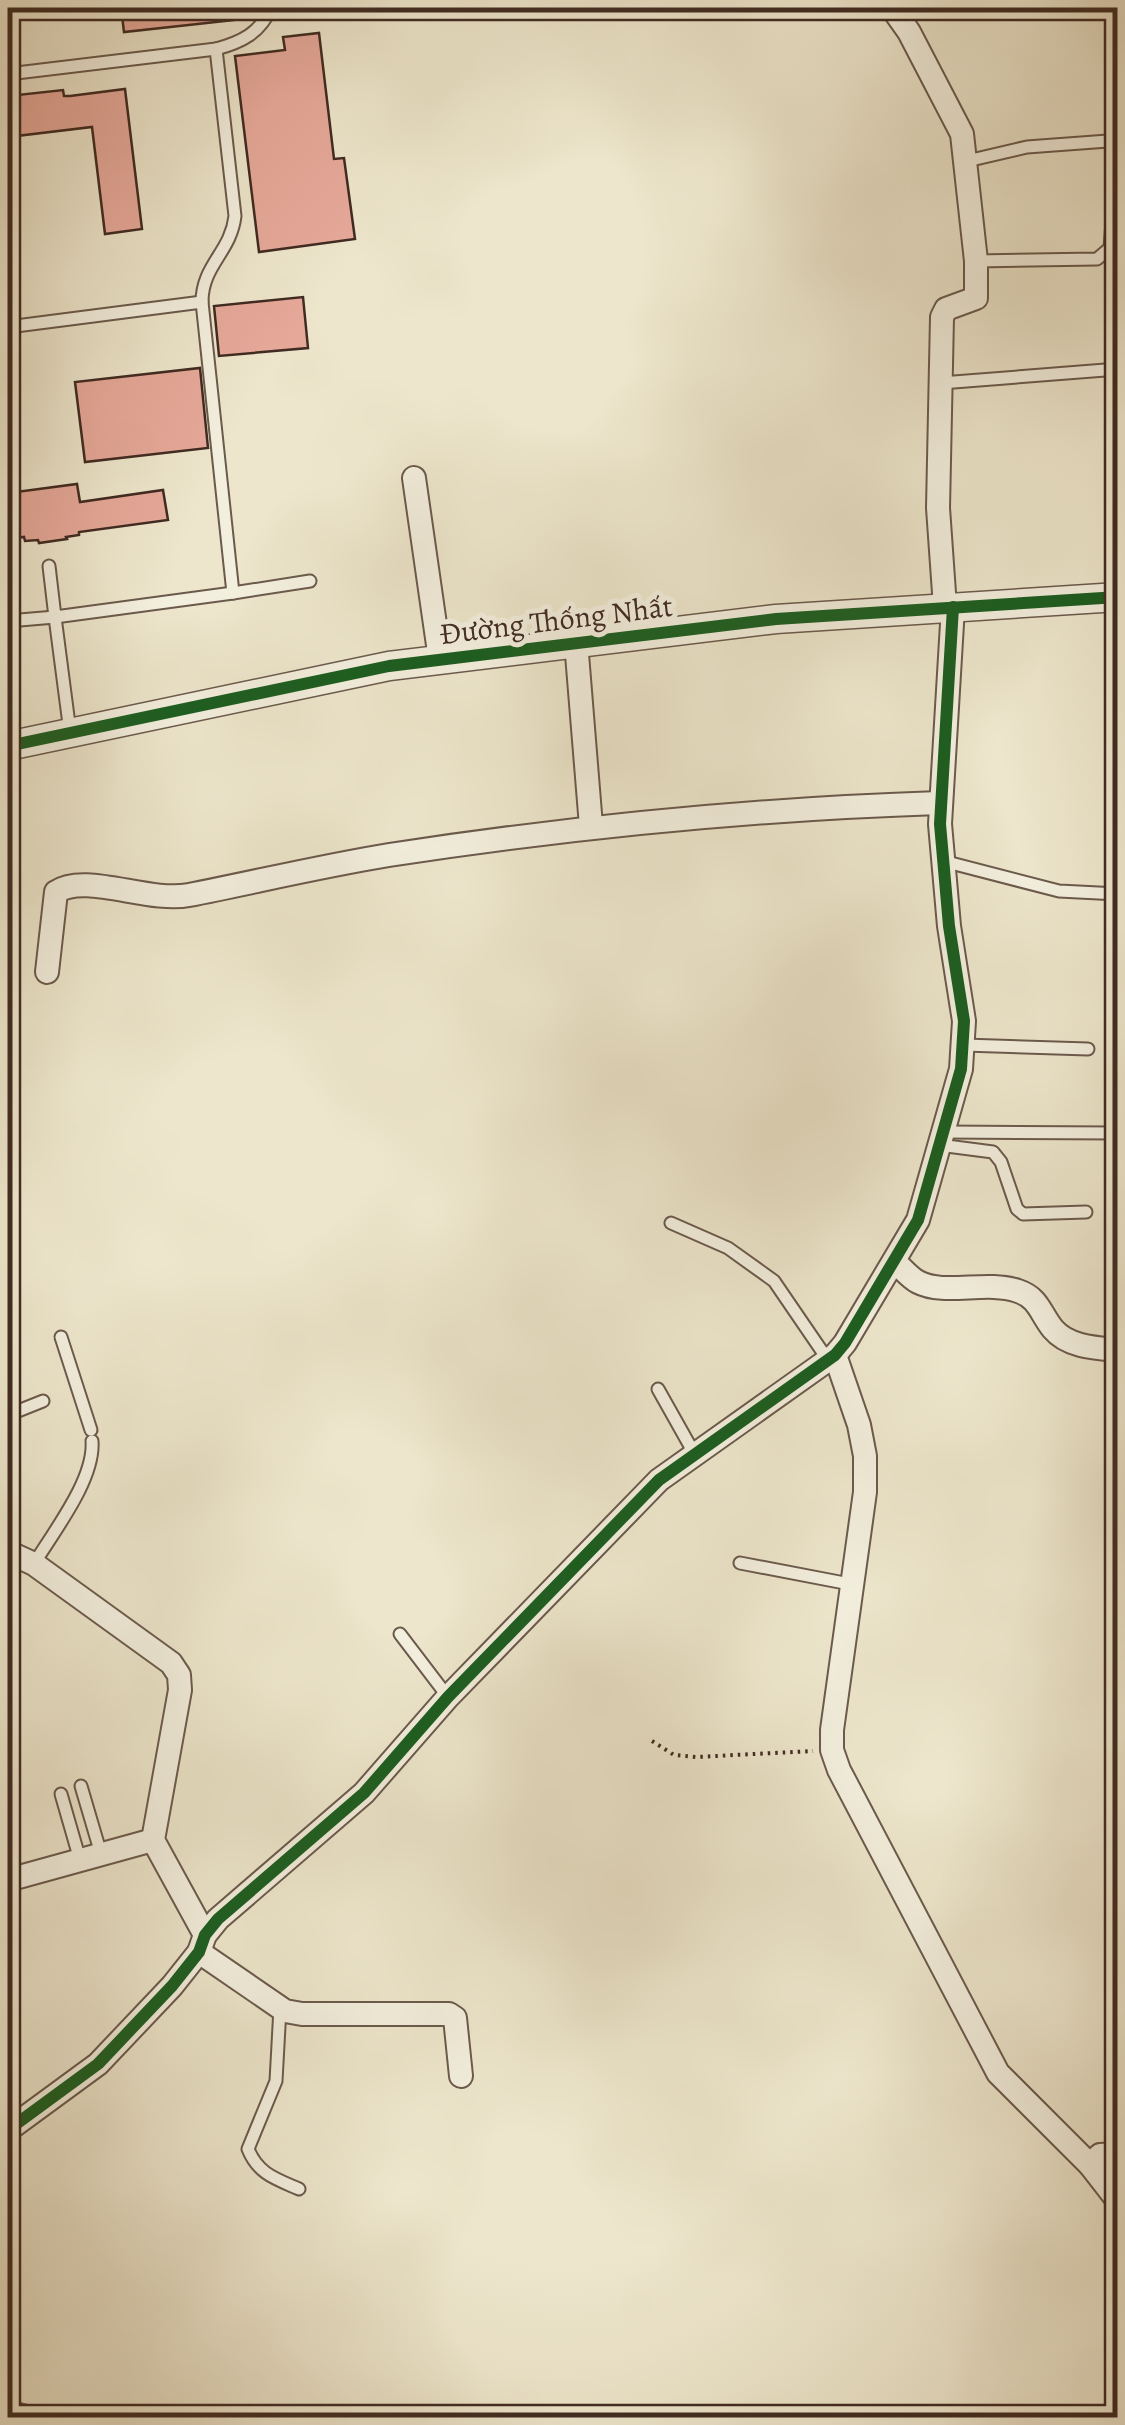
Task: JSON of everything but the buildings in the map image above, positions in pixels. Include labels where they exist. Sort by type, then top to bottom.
[{"type":"street","points":[[8,2130],[98,2064],[172,1986],[218,1919],[364,1793],[448,1696],[659,1480],[845,1343],[918,1220],[961,1069],[964,1045],[939,803],[949,607],[938,508],[943,313],[976,298],[976,260],[962,134],[892,8]]},
{"type":"street","points":[[414,478],[440,660]]},
{"type":"street","name":"Đường Thống Nhất","points":[[8,746],[389,666],[776,619],[1118,597]]},
{"type":"street","points":[[576,642],[592,826]]},
{"type":"street","points":[[47,972],[56,892],[79,883],[127,893],[180,897],[385,856],[592,826],[830,806],[939,803]]},
{"type":"street","points":[[895,1262],[917,1282],[930,1286],[992,1284],[1030,1296],[1054,1331],[1062,1336],[1085,1348],[1118,1350]]},
{"type":"street","points":[[831,1357],[859,1425],[865,1456],[865,1492],[832,1750],[992,2064],[1015,2093],[1090,2165],[1118,2201]]},
{"type":"street","points":[[8,1552],[34,1564],[171,1663],[179,1675],[180,1690],[152,1840],[202,1943],[280,2008],[302,2014],[449,2014],[455,2018],[461,2076]]},
{"type":"street","points":[[8,1880],[152,1840]]},
{"type":"street","points":[[1090,2165],[1100,2155],[1118,2154]]},
{"type":"street","points":[[8,2412],[30,2418]]},
{"type":"lane","points":[[8,74],[216,49],[240,42],[257,30],[271,8]]},
{"type":"lane","points":[[216,49],[235,216],[233,234],[202,283],[202,302],[233,593]]},
{"type":"lane","points":[[967,161],[1027,146],[1108,141]]},
{"type":"lane","points":[[976,260],[1097,258],[1110,248],[1112,208]]},
{"type":"lane","points":[[8,327],[202,302]]},
{"type":"lane","points":[[941,383],[1118,369]]},
{"type":"lane","points":[[49,566],[70,732]]},
{"type":"lane","points":[[8,621],[310,581]]},
{"type":"lane","points":[[943,861],[1059,892],[1118,894]]},
{"type":"lane","points":[[964,1045],[1088,1049]]},
{"type":"lane","points":[[942,1138],[1118,1133]]},
{"type":"lane","points":[[942,1138],[993,1152],[1002,1162],[1017,1209],[1023,1214],[1086,1212]]},
{"type":"lane","points":[[671,1223],[728,1248],[774,1281],[831,1357]]},
{"type":"lane","points":[[34,1564],[90,1464],[91,1435],[61,1337]]},
{"type":"lane","points":[[658,1388],[694,1453]]},
{"type":"lane","points":[[8,1415],[43,1401]]},
{"type":"lane","points":[[740,1563],[854,1585]]},
{"type":"lane","points":[[400,1634],[448,1696]]},
{"type":"lane","points":[[80,1786],[90,1857]]},
{"type":"lane","points":[[62,1794],[90,1857]]},
{"type":"lane","points":[[280,2008],[276,2081],[248,2149],[263,2173],[299,2189]]},
{"type":"path","points":[[652,1742],[674,1755],[696,1757],[832,1750]]},
{"type":"cycle path","points":[[8,746],[389,666],[776,619],[1118,597]]},
{"type":"cycle path","points":[[8,2130],[98,2064],[172,1986],[199,1952],[205,1935],[218,1919],[364,1793],[448,1697],[659,1480],[835,1355],[845,1343],[918,1220],[961,1069],[964,1021],[949,926],[940,824],[953,607]]}]
